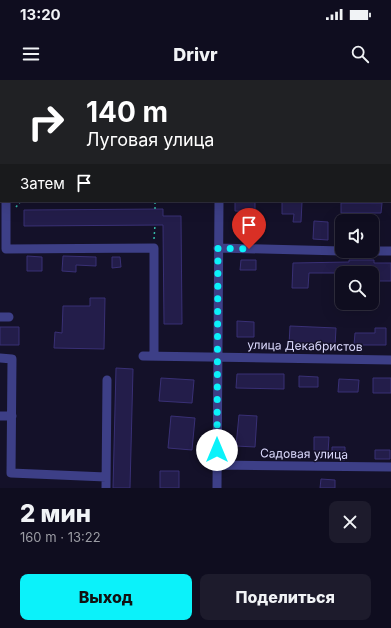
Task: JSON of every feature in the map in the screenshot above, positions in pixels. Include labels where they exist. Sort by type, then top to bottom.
[{"type":"street","points":[[6,202],[6,249],[154,248],[154,356]]},
{"type":"street","points":[[217,488],[219,202]]},
{"type":"street","points":[[218,248],[335,251]]},
{"type":"street","points":[[379,251],[391,251]]},
{"type":"street","name":"улица Декабристов","points":[[143,356],[218,356],[391,360]]},
{"type":"street","points":[[0,358],[12,358],[11,473],[106,477]]},
{"type":"street","points":[[106,488],[107,380]]},
{"type":"street","points":[[0,416],[12,416]]},
{"type":"street","name":"Садовая улица","points":[[217,465],[391,467]]},
{"type":"path","points":[[155,209],[156,202]]},
{"type":"path","points":[[154,248],[155,225]]},
{"type":"building","points":[[235,202],[255,202],[255,212],[235,211]]},
{"type":"building","points":[[282,202],[302,202],[301,222],[293,222],[294,214],[282,214]]},
{"type":"building","points":[[341,203],[382,203],[381,213],[341,213]]},
{"type":"building","points":[[163,209],[163,216],[181,216],[182,324],[164,324],[163,225],[24,226],[24,210]]},
{"type":"building","points":[[314,221],[328,222],[328,240],[313,239]]},
{"type":"building","points":[[27,256],[42,257],[42,271],[27,271]]},
{"type":"building","points":[[63,256],[96,257],[96,266],[76,265],[76,272],[62,271]]},
{"type":"building","points":[[112,257],[120,257],[121,267],[112,268]]},
{"type":"building","points":[[241,260],[256,260],[256,270],[240,270]]},
{"type":"building","points":[[349,260],[374,260],[374,263],[391,263],[391,281],[379,281],[379,266],[335,266],[335,273],[309,273],[308,288],[292,288],[293,263],[349,262]]},
{"type":"building","points":[[90,298],[105,298],[104,349],[54,348],[55,332],[62,333],[63,306],[90,306]]},
{"type":"building","points":[[237,321],[254,322],[254,337],[237,337]]},
{"type":"building","points":[[290,326],[336,328],[335,347],[289,345]]},
{"type":"building","points":[[0,327],[19,327],[19,345],[0,345]]},
{"type":"building","points":[[375,328],[386,328],[386,345],[354,345],[355,333],[375,333]]},
{"type":"building","points":[[116,368],[133,369],[130,488],[113,488]]},
{"type":"building","points":[[237,374],[284,374],[284,389],[236,388]]},
{"type":"building","points":[[299,376],[318,377],[318,387],[299,387]]},
{"type":"building","points":[[161,378],[194,380],[192,403],[159,401]]},
{"type":"building","points":[[373,378],[391,378],[391,393],[373,393]]},
{"type":"building","points":[[339,379],[359,380],[358,392],[338,392]]},
{"type":"building","points":[[239,415],[257,416],[255,447],[236,446]]},
{"type":"building","points":[[171,416],[195,418],[192,450],[168,448]]},
{"type":"building","points":[[314,437],[329,437],[328,453],[314,453]]},
{"type":"building","points":[[332,447],[345,447],[345,460],[332,459]]},
{"type":"building","points":[[375,450],[390,450],[390,459],[375,459]]},
{"type":"building","points":[[160,471],[179,471],[179,488],[160,488]]},
{"type":"building","points":[[321,479],[335,480],[335,488],[320,488]]},
{"type":"route","points":[[217,450],[218,248],[249,249]]}]
